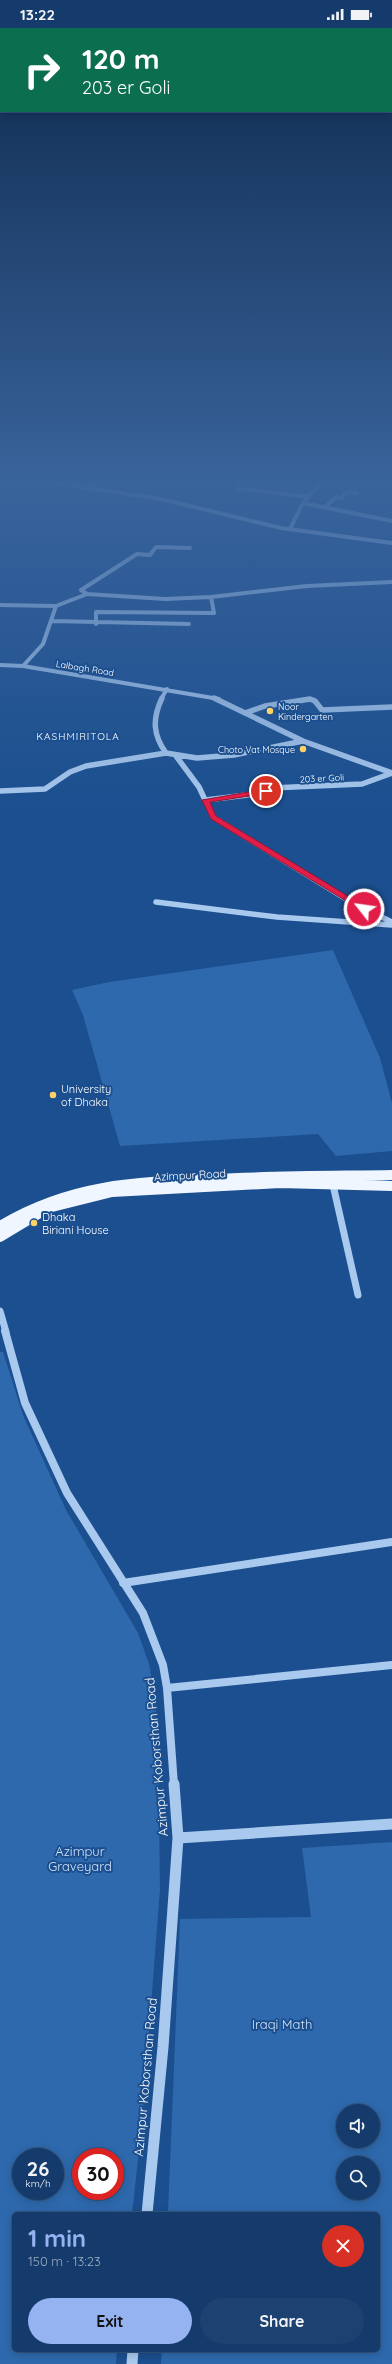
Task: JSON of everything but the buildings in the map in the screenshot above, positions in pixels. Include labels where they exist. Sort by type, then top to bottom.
[{"type":"main road","name":"Azimpur Road","points":[[0,1226],[43,1202],[77,1191],[109,1185],[280,1175],[392,1176]]},
{"type":"main road","name":"Azimpur Road","points":[[0,1237],[19,1224],[48,1208],[112,1192],[237,1185],[392,1186]]},
{"type":"street","points":[[81,590],[87,594]]},
{"type":"street","points":[[0,605],[56,606],[87,594],[165,599],[225,596],[273,590]]},
{"type":"street","points":[[96,624],[96,612],[214,613],[211,597]]},
{"type":"street","points":[[23,666],[43,644],[56,606]]},
{"type":"street","points":[[52,621],[96,624],[189,624]]},
{"type":"street","name":"Lalbagh Road","points":[[0,665],[23,666],[167,689],[218,699],[303,741],[392,773]]},
{"type":"street","points":[[166,753],[159,744],[153,730],[155,713],[167,689]]},
{"type":"street","points":[[246,713],[265,706],[310,699],[315,701],[322,710],[392,707]]},
{"type":"street","points":[[0,791],[45,789],[70,772],[86,766],[166,753],[176,756],[233,755],[260,752],[303,741]]},
{"type":"street","points":[[176,756],[206,800],[213,817],[351,902],[392,922]]},
{"type":"street","name":"203 er Goli","points":[[206,800],[263,793],[271,788],[362,784],[392,773]]},
{"type":"street","points":[[156,902],[277,917],[392,925]]},
{"type":"street","points":[[333,1185],[358,1295]]},
{"type":"street","name":"Azimpur Koborsthan Road","points":[[0,1311],[25,1403],[67,1493],[123,1583],[143,1612],[152,1634],[167,1688],[178,1838],[164,2047],[147,2212]]},
{"type":"street","points":[[123,1583],[392,1542]]},
{"type":"street","points":[[167,1688],[392,1665]]},
{"type":"street","points":[[178,1838],[392,1824]]},
{"type":"street","points":[[132,2364],[133,2352]]},
{"type":"green space","points":[[333,950],[380,1058],[392,1103],[392,1151],[336,1156],[318,1134],[120,1146],[83,1015],[72,990],[109,982]]},
{"type":"green space","name":"Azimpur Graveyard","points":[[0,1352],[3,1352],[23,1415],[66,1510],[138,1633],[149,1664],[154,1690],[158,1734],[160,1889],[142,2123],[132,2212],[12,2212],[12,2352],[117,2352],[116,2364],[0,2364]]},
{"type":"green space","name":"Iraqi Math","points":[[392,1842],[392,2364],[161,2364],[162,2352],[380,2352],[380,2212],[168,2212],[180,1919],[311,1917],[302,1848]]},
{"type":"place","name":"Noor Kindergarten","points":[[270,711]]},
{"type":"place","name":"Choto Vat Mosque","points":[[303,749]]},
{"type":"place","name":"University of Dhaka","points":[[53,1095]]},
{"type":"place","name":"Dhaka Biriani House","points":[[34,1223]]},
{"type":"district","name":"KASHMIRITOLA","points":[[78,736]]},
{"type":"route","points":[[266,791],[263,793],[237,797],[206,800],[213,817],[364,909]]}]
